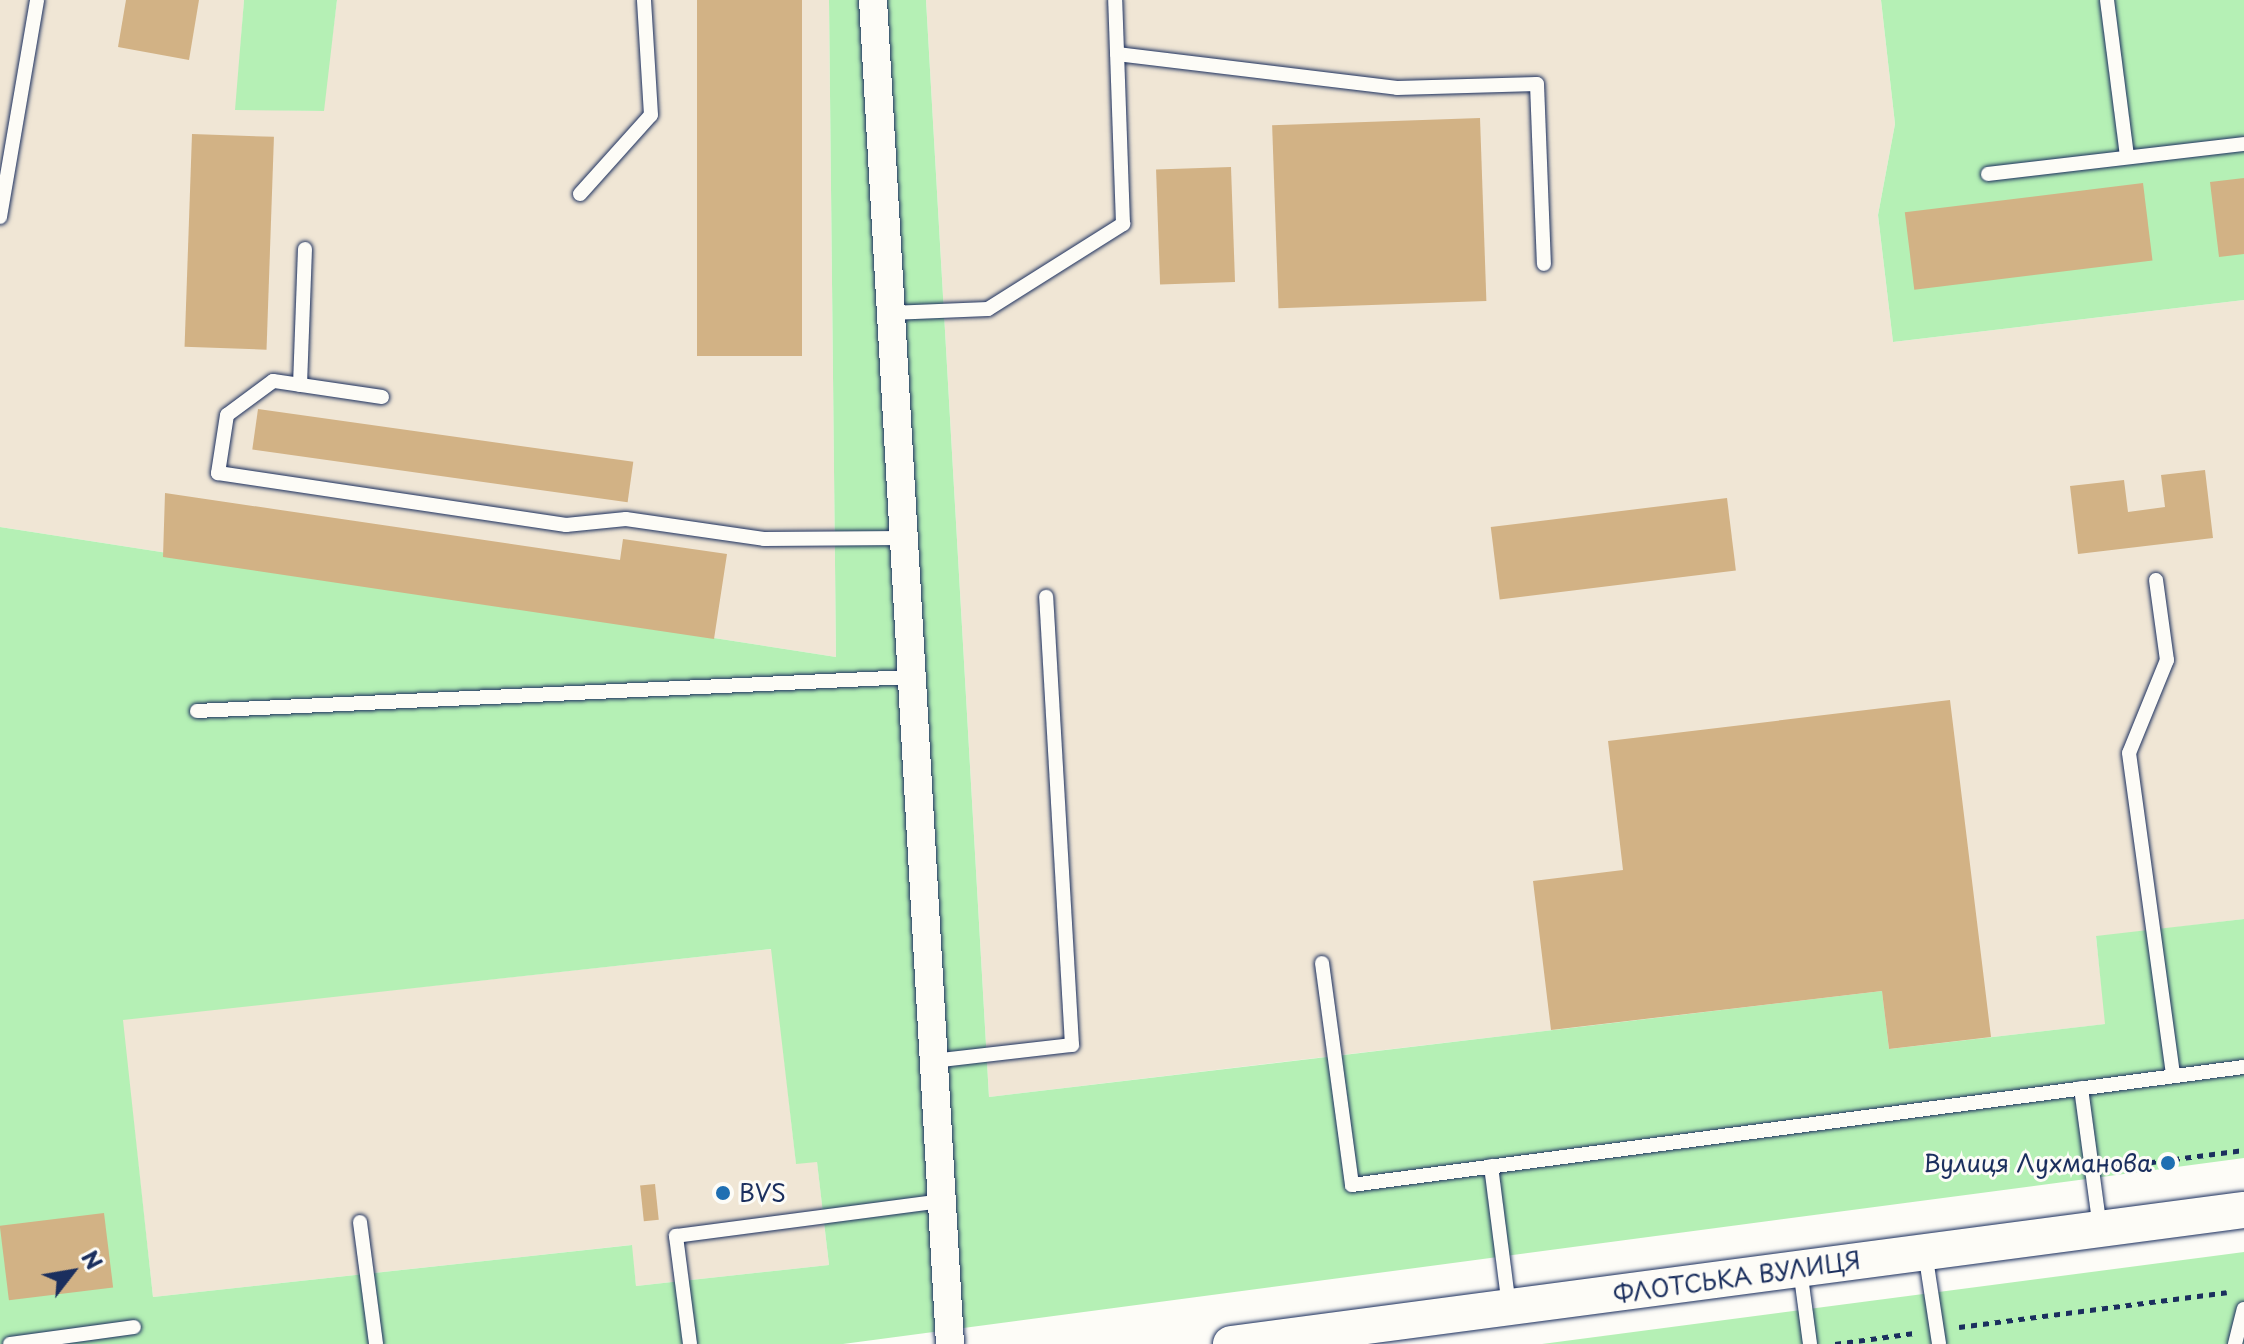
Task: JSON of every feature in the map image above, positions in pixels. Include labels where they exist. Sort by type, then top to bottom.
[{"type":"street","points":[[873,0],[950,1344]]},
{"type":"street","name":"ФЛОТСЬКА ВУЛИЦЯ","points":[[1231,1344],[2244,1210]]},
{"type":"lane","points":[[0,217],[8,129],[37,0]]},
{"type":"lane","points":[[580,194],[651,115],[644,0]]},
{"type":"lane","points":[[890,313],[988,309],[1123,224],[1115,0]]},
{"type":"lane","points":[[2107,0],[2127,157]]},
{"type":"lane","points":[[1117,54],[1397,88],[1537,84],[1544,264]]},
{"type":"lane","points":[[1988,174],[2244,144]]},
{"type":"lane","points":[[300,385],[305,249]]},
{"type":"lane","points":[[382,397],[273,381],[227,415],[218,473],[566,525],[626,519],[764,539],[903,538]]},
{"type":"lane","points":[[2156,580],[2167,660],[2129,753],[2173,1076]]},
{"type":"lane","points":[[933,1061],[1072,1045],[1046,597]]},
{"type":"lane","points":[[197,711],[911,677]]},
{"type":"lane","points":[[1322,963],[1352,1185],[2244,1067]]},
{"type":"lane","points":[[2081,1088],[2100,1229]]},
{"type":"lane","points":[[1491,1166],[1509,1307]]},
{"type":"lane","points":[[690,1344],[676,1236],[942,1201]]},
{"type":"lane","points":[[360,1222],[376,1344]]},
{"type":"lane","points":[[1925,1252],[1938,1337]]},
{"type":"lane","points":[[1800,1268],[1810,1344]]},
{"type":"lane","points":[[2235,1344],[2243,1319]]},
{"type":"lane","points":[[10,1344],[134,1327]]},
{"type":"path","points":[[2092,1170],[2244,1150]]},
{"type":"path","points":[[1835,1344],[1938,1337],[2244,1290]]},
{"type":"shaded area","points":[[0,0],[244,0],[236,109],[323,111],[337,0],[829,0],[836,657],[0,527]]},
{"type":"shaded area","points":[[926,0],[1881,0],[1895,124],[1878,215],[1893,342],[2244,300],[2244,919],[2096,937],[2106,1024],[1889,1049],[1881,991],[989,1097]]},
{"type":"shaded area","points":[[772,949],[796,1163],[817,1161],[829,1265],[636,1286],[631,1245],[153,1297],[122,1019]]},
{"type":"green space","points":[[244,0],[337,0],[324,111],[235,110]]},
{"type":"green space","points":[[829,0],[926,0],[989,1097],[1882,991],[1889,1049],[2105,1024],[2096,936],[2244,919],[2244,1158],[843,1344],[0,1344],[0,527],[836,657]],"holes":[[[771,949],[796,1164],[817,1162],[829,1265],[636,1286],[632,1245],[153,1297],[123,1020]]]},
{"type":"green space","points":[[1881,0],[2244,0],[2244,300],[1893,342],[1878,215],[1895,124]]},
{"type":"green space","points":[[2244,1252],[2244,1344],[1542,1344]]},
{"type":"building","points":[[126,0],[199,0],[189,60],[118,47]]},
{"type":"building","points":[[697,0],[802,0],[802,356],[697,356]]},
{"type":"building","points":[[1480,118],[1486,301],[1279,308],[1272,125]]},
{"type":"building","points":[[192,134],[274,137],[267,350],[185,347]]},
{"type":"building","points":[[1231,167],[1235,282],[1160,285],[1156,170]]},
{"type":"building","points":[[2244,178],[2244,254],[2219,257],[2210,182]]},
{"type":"building","points":[[2143,183],[2153,260],[1914,290],[1905,212]]},
{"type":"building","points":[[258,409],[633,462],[628,502],[252,450]]},
{"type":"building","points":[[2205,470],[2213,538],[2078,554],[2070,486],[2124,480],[2128,512],[2165,507],[2161,475]]},
{"type":"building","points":[[165,493],[620,560],[623,539],[727,554],[714,639],[163,557]]},
{"type":"building","points":[[1727,498],[1736,570],[1500,599],[1491,527]]},
{"type":"building","points":[[1950,700],[1991,1037],[1889,1049],[1882,991],[1551,1030],[1533,881],[1623,870],[1608,741]]},
{"type":"building","points":[[655,1184],[659,1220],[644,1221],[640,1186]]},
{"type":"building","points":[[104,1213],[113,1287],[9,1300],[0,1226]]},
{"type":"place","name":"Вулиця Лухманова","points":[[2168,1163]]},
{"type":"place","name":"BVS","points":[[723,1193]]}]
